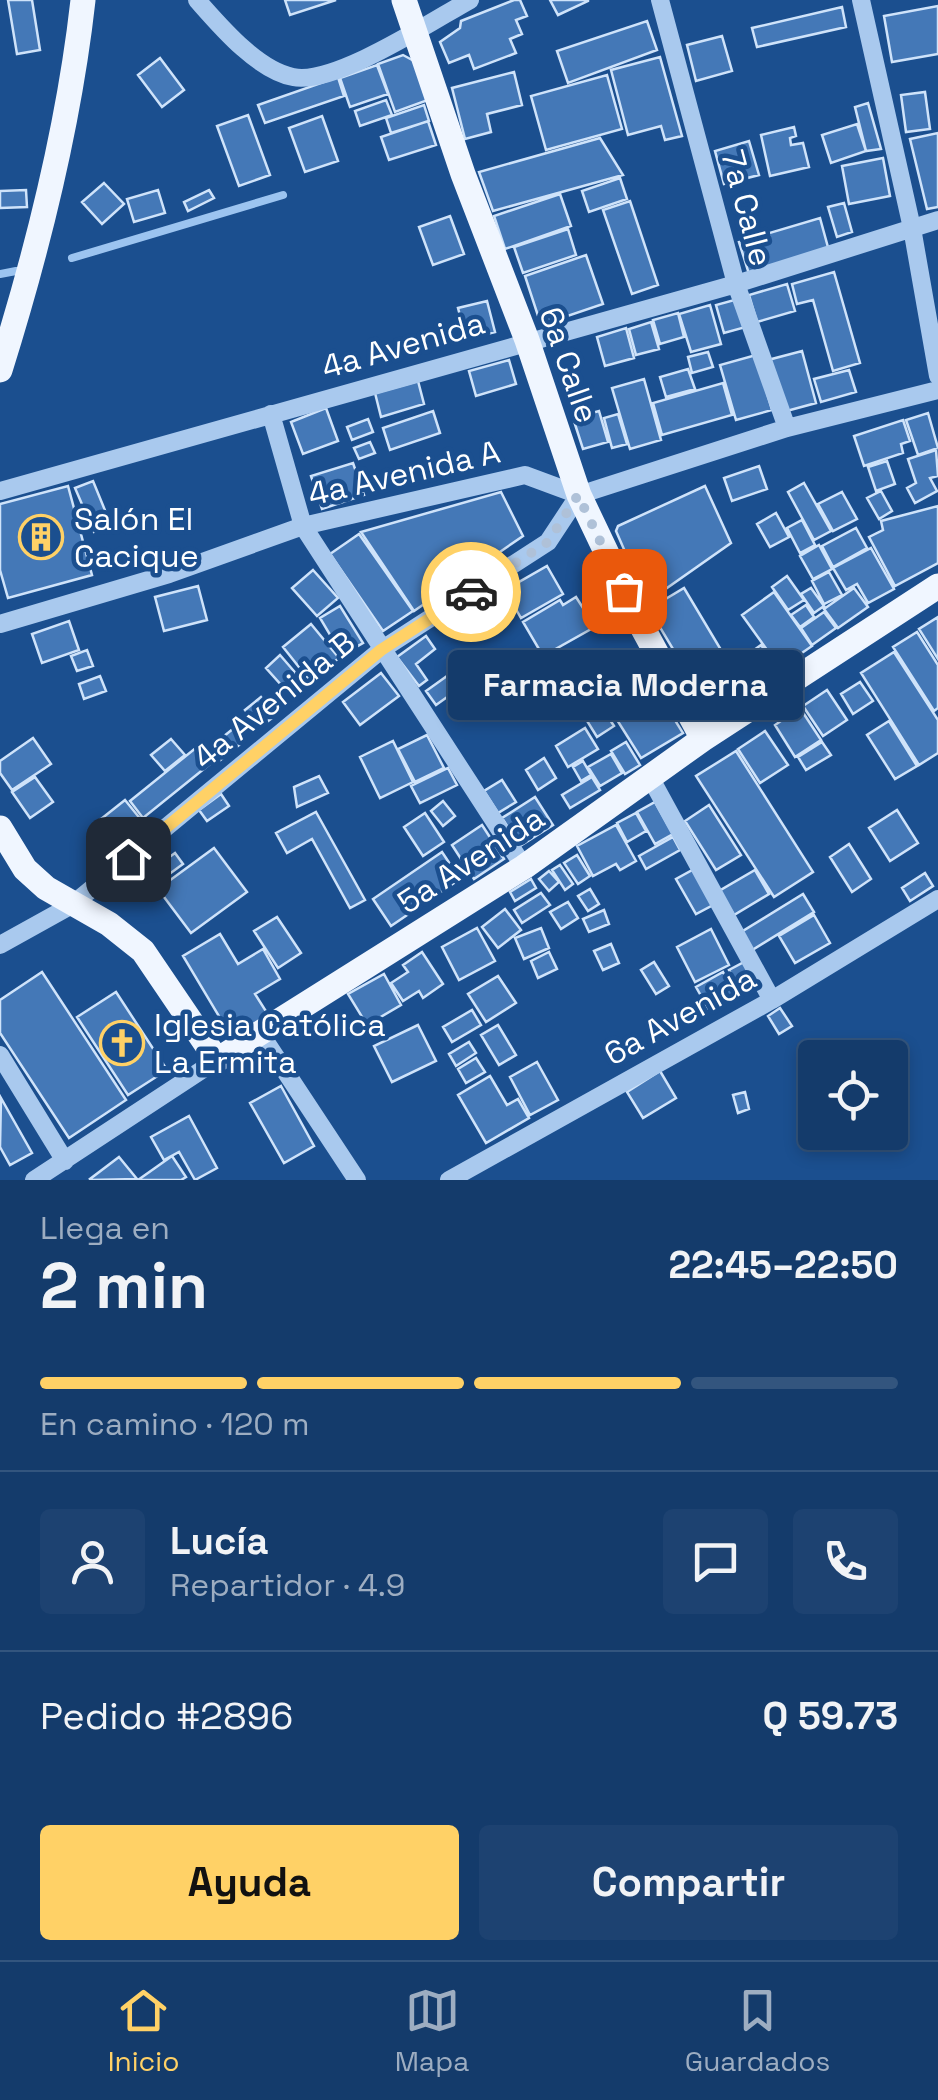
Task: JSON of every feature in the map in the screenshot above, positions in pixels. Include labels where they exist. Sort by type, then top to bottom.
[{"type":"main road","points":[[0,370],[27,284],[55,166],[83,0]]},
{"type":"main road","name":"6a Calle","points":[[404,0],[463,174],[527,340],[578,495],[702,739]]},
{"type":"main road","name":"5a Avenida","points":[[217,1060],[524,867],[702,739],[938,586]]},
{"type":"main road","points":[[0,828],[25,868],[46,888],[109,924],[143,951],[217,1060]]},
{"type":"street","points":[[197,0],[232,39],[258,60],[294,78],[326,75],[389,46],[470,0]]},
{"type":"street","name":"7a Calle","points":[[660,0],[736,284],[787,428]]},
{"type":"street","points":[[862,0],[912,228],[938,376]]},
{"type":"street","name":"4a Avenida","points":[[0,491],[736,284],[938,220]]},
{"type":"street","points":[[578,495],[787,428],[938,390]]},
{"type":"street","points":[[271,414],[304,526],[524,867]]},
{"type":"street","name":"4a Avenida A","points":[[0,624],[168,574],[304,526],[525,476],[578,495]]},
{"type":"street","name":"4a Avenida B","points":[[0,946],[72,905],[381,650],[548,542],[578,495]]},
{"type":"street","points":[[650,777],[772,1000]]},
{"type":"street","name":"6a Avenida","points":[[448,1180],[772,1000],[938,899]]},
{"type":"street","points":[[260,1034],[357,1180]]},
{"type":"street","points":[[0,1054],[65,1161]]},
{"type":"street","name":"5a Avenida","points":[[34,1180],[217,1060]]},
{"type":"building","points":[[8,0],[32,0],[40,50],[17,54]]},
{"type":"building","points":[[285,0],[336,0],[290,15]]},
{"type":"building","points":[[520,0],[527,16],[516,20],[522,34],[510,39],[516,53],[474,69],[469,55],[449,63],[440,42],[460,28],[461,21]]},
{"type":"building","points":[[550,0],[588,0],[588,1],[558,15]]},
{"type":"building","points":[[938,6],[938,54],[892,62],[884,16]]},
{"type":"building","points":[[842,7],[846,27],[757,47],[752,28]]},
{"type":"building","points":[[647,21],[657,50],[568,83],[557,51]]},
{"type":"building","points":[[722,36],[732,71],[696,81],[687,45]]},
{"type":"building","points":[[403,55],[414,61],[428,100],[395,112],[378,64]]},
{"type":"building","points":[[660,57],[682,136],[665,140],[661,126],[628,135],[611,70]]},
{"type":"building","points":[[160,58],[184,90],[162,107],[138,75]]},
{"type":"building","points":[[377,65],[388,94],[350,107],[340,78]]},
{"type":"building","points":[[514,72],[522,105],[487,114],[491,132],[465,139],[452,88]]},
{"type":"building","points":[[607,75],[622,129],[546,150],[531,96]]},
{"type":"building","points":[[338,77],[344,96],[265,123],[258,105]]},
{"type":"building","points":[[925,92],[930,129],[906,132],[901,95]]},
{"type":"building","points":[[386,100],[392,115],[360,126],[355,111]]},
{"type":"building","points":[[868,103],[881,149],[866,151],[855,107]]},
{"type":"building","points":[[424,105],[429,121],[391,133],[386,118]]},
{"type":"building","points":[[248,115],[270,175],[239,186],[217,126]]},
{"type":"building","points":[[322,116],[338,161],[305,172],[289,128]]},
{"type":"building","points":[[428,121],[436,145],[389,160],[381,137]]},
{"type":"building","points":[[857,124],[866,151],[831,163],[822,135]]},
{"type":"building","points":[[794,127],[796,136],[790,138],[791,145],[803,143],[809,167],[770,176],[761,135]]},
{"type":"building","points":[[938,133],[938,207],[927,209],[910,139]]},
{"type":"building","points":[[600,138],[623,175],[493,211],[479,172]]},
{"type":"building","points":[[749,141],[759,175],[724,184],[715,151]]},
{"type":"building","points":[[883,158],[890,196],[849,204],[842,166]]},
{"type":"building","points":[[620,178],[627,199],[589,212],[582,191]]},
{"type":"building","points":[[104,183],[124,204],[102,224],[82,202]]},
{"type":"building","points":[[26,190],[27,207],[0,208],[0,191]]},
{"type":"building","points":[[158,190],[165,213],[134,222],[127,199]]},
{"type":"building","points":[[209,190],[214,198],[188,211],[184,202]]},
{"type":"building","points":[[560,194],[571,226],[505,249],[494,216]]},
{"type":"building","points":[[630,201],[658,285],[632,294],[603,210]]},
{"type":"building","points":[[844,203],[852,232],[837,237],[828,207]]},
{"type":"building","points":[[450,216],[464,254],[433,265],[419,227]]},
{"type":"building","points":[[820,218],[829,251],[749,274],[739,242]]},
{"type":"building","points":[[568,229],[576,255],[523,273],[514,247]]},
{"type":"building","points":[[586,255],[603,304],[541,325],[525,276]]},
{"type":"building","points":[[834,272],[860,363],[833,371],[813,300],[797,304],[792,284]]},
{"type":"building","points":[[787,284],[795,311],[757,322],[749,295]]},
{"type":"building","points":[[738,299],[746,327],[724,333],[716,305]]},
{"type":"building","points":[[487,301],[495,332],[466,339],[458,308]]},
{"type":"building","points":[[710,305],[721,344],[691,352],[679,314]]},
{"type":"building","points":[[678,313],[684,337],[660,344],[653,320]]},
{"type":"building","points":[[651,322],[659,349],[636,355],[629,329]]},
{"type":"building","points":[[626,328],[634,358],[605,366],[597,337]]},
{"type":"building","points":[[802,351],[816,403],[783,412],[768,360]]},
{"type":"building","points":[[708,352],[713,367],[692,373],[688,357]]},
{"type":"building","points":[[756,355],[772,410],[736,420],[720,365]]},
{"type":"building","points":[[509,360],[516,384],[476,396],[469,371]]},
{"type":"building","points":[[688,369],[695,389],[666,397],[660,377]]},
{"type":"building","points":[[849,370],[856,392],[821,402],[814,379]]},
{"type":"building","points":[[644,379],[661,440],[630,449],[612,388]]},
{"type":"building","points":[[418,381],[424,404],[381,417],[375,393]]},
{"type":"building","points":[[723,383],[732,415],[662,435],[653,403]]},
{"type":"building","points":[[326,408],[338,441],[303,454],[291,422]]},
{"type":"building","points":[[433,411],[440,433],[390,450],[383,428]]},
{"type":"building","points":[[599,411],[608,442],[583,449],[573,418]]},
{"type":"building","points":[[928,413],[938,448],[918,455],[906,420]]},
{"type":"building","points":[[618,414],[627,444],[612,448],[604,418]]},
{"type":"building","points":[[368,419],[373,432],[352,440],[347,427]]},
{"type":"building","points":[[903,420],[910,441],[901,444],[903,453],[864,466],[854,436]]},
{"type":"building","points":[[370,442],[375,453],[359,459],[354,448]]},
{"type":"building","points":[[936,450],[938,476],[930,478],[937,491],[915,503],[907,488],[916,483],[908,459]]},
{"type":"building","points":[[887,461],[895,484],[876,491],[868,467]]},
{"type":"building","points":[[353,463],[364,495],[322,509],[311,476]]},
{"type":"building","points":[[759,466],[767,489],[732,501],[724,478]]},
{"type":"building","points":[[93,481],[111,525],[94,532],[75,488]]},
{"type":"building","points":[[804,483],[831,531],[814,540],[788,492]]},
{"type":"building","name":"Salón El Cacique","points":[[68,486],[92,575],[8,598],[0,570],[0,504]]},
{"type":"building","points":[[705,486],[731,543],[647,602],[616,531],[618,526]]},
{"type":"building","points":[[881,491],[892,511],[879,519],[867,498]]},
{"type":"building","points":[[501,492],[523,536],[414,611],[361,532]]},
{"type":"building","points":[[842,492],[857,519],[833,531],[818,504]]},
{"type":"building","points":[[938,506],[938,563],[895,586],[869,537],[883,530],[881,521]]},
{"type":"building","points":[[776,513],[789,537],[770,547],[757,524]]},
{"type":"building","points":[[802,520],[815,545],[800,553],[787,528]]},
{"type":"building","points":[[856,528],[867,548],[833,567],[822,546]]},
{"type":"building","points":[[359,534],[413,611],[383,631],[330,554]]},
{"type":"building","points":[[819,545],[832,569],[813,579],[800,556]]},
{"type":"building","points":[[871,548],[894,589],[868,603],[857,584],[846,590],[833,568]]},
{"type":"building","points":[[547,566],[563,594],[521,618],[505,590]]},
{"type":"building","points":[[313,570],[338,598],[317,616],[292,588]]},
{"type":"building","points":[[829,572],[842,595],[824,604],[812,581]]},
{"type":"building","points":[[787,576],[804,600],[788,610],[772,587]]},
{"type":"building","points":[[198,586],[207,620],[164,631],[155,597]]},
{"type":"building","points":[[684,588],[745,690],[710,711],[649,609]]},
{"type":"building","points":[[811,588],[824,606],[814,613],[801,594]]},
{"type":"building","points":[[854,588],[868,607],[838,628],[824,609]]},
{"type":"building","points":[[774,592],[812,646],[780,668],[742,615]]},
{"type":"building","points":[[501,594],[512,612],[475,635],[464,617]]},
{"type":"building","points":[[576,597],[583,608],[589,604],[600,624],[543,656],[523,622],[560,600],[563,605]]},
{"type":"building","points":[[806,605],[814,617],[800,627],[791,615]]},
{"type":"building","points":[[340,606],[363,643],[342,655],[320,618]]},
{"type":"building","points":[[824,612],[836,628],[812,645],[801,628]]},
{"type":"building","points":[[938,617],[938,659],[919,629]]},
{"type":"building","points":[[69,621],[79,650],[42,663],[32,634]]},
{"type":"building","points":[[311,624],[339,658],[310,681],[283,647]]},
{"type":"building","points":[[917,632],[938,665],[938,708],[934,711],[893,647]]},
{"type":"building","points":[[426,636],[435,649],[416,664],[427,680],[419,686],[397,657]]},
{"type":"building","points":[[761,645],[778,668],[749,688],[733,665]]},
{"type":"building","points":[[87,650],[93,666],[77,671],[71,656]]},
{"type":"building","points":[[583,652],[600,679],[547,711],[531,685]]},
{"type":"building","points":[[894,652],[938,720],[938,753],[919,765],[861,673]]},
{"type":"building","points":[[280,655],[306,685],[292,697],[266,668]]},
{"type":"building","points":[[637,659],[683,733],[641,758],[595,685]]},
{"type":"building","points":[[381,673],[399,696],[360,725],[343,702]]},
{"type":"building","points":[[100,676],[106,691],[84,699],[79,684]]},
{"type":"building","points":[[447,676],[457,690],[436,705],[426,691]]},
{"type":"building","points":[[860,682],[873,701],[853,714],[841,694]]},
{"type":"building","points":[[592,688],[600,701],[584,711],[576,698]]},
{"type":"building","points":[[827,690],[847,720],[823,736],[803,706]]},
{"type":"building","points":[[261,697],[276,715],[259,728],[245,710]]},
{"type":"building","points":[[601,706],[614,726],[597,737],[584,716]]},
{"type":"building","points":[[800,708],[821,740],[795,757],[775,725]]},
{"type":"building","points":[[889,721],[917,766],[895,779],[867,735]]},
{"type":"building","points":[[234,728],[244,741],[218,762],[208,749]]},
{"type":"building","points":[[585,728],[598,749],[568,767],[556,746]]},
{"type":"building","points":[[765,731],[788,765],[760,783],[738,749]]},
{"type":"building","points":[[427,735],[444,768],[415,782],[398,749]]},
{"type":"building","points":[[33,738],[51,764],[12,790],[0,773],[0,761]]},
{"type":"building","points":[[171,739],[185,755],[165,771],[151,755]]},
{"type":"building","points":[[393,741],[413,782],[380,798],[360,757]]},
{"type":"building","points":[[626,742],[640,765],[625,774],[611,751]]},
{"type":"building","points":[[822,742],[831,755],[806,770],[798,757]]},
{"type":"building","points":[[197,747],[210,764],[143,818],[130,801]]},
{"type":"building","points":[[736,751],[813,872],[774,897],[696,776]]},
{"type":"building","points":[[611,754],[622,773],[600,786],[588,767]]},
{"type":"building","points":[[544,758],[556,778],[538,790],[526,770]]},
{"type":"building","points":[[583,761],[591,775],[581,781],[573,767]]},
{"type":"building","points":[[448,768],[457,785],[420,803],[411,786]]},
{"type":"building","points":[[319,776],[328,793],[297,807],[294,787]]},
{"type":"building","points":[[35,777],[53,802],[30,818],[12,792]]},
{"type":"building","points":[[592,777],[600,790],[570,808],[562,795]]},
{"type":"building","points":[[502,780],[516,802],[498,813],[484,791]]},
{"type":"building","points":[[221,794],[229,806],[207,821],[199,810]]},
{"type":"building","points":[[535,797],[553,825],[520,846],[502,818]]},
{"type":"building","points":[[125,800],[142,821],[109,848],[91,827]]},
{"type":"building","points":[[443,801],[455,816],[443,826],[431,811]]},
{"type":"building","points":[[655,802],[673,834],[655,844],[637,812]]},
{"type":"building","points":[[709,805],[741,855],[716,870],[685,821]]},
{"type":"building","points":[[897,810],[918,843],[890,861],[869,828]]},
{"type":"building","points":[[316,812],[365,900],[350,908],[312,839],[287,853],[276,833]]},
{"type":"building","points":[[425,813],[444,842],[423,856],[404,827]]},
{"type":"building","points":[[636,813],[646,831],[627,842],[617,823]]},
{"type":"building","points":[[482,825],[504,859],[474,879],[452,845]]},
{"type":"building","points":[[616,825],[636,861],[620,870],[616,864],[593,876],[577,846]]},
{"type":"building","points":[[673,837],[680,850],[646,869],[639,856]]},
{"type":"building","points":[[849,844],[871,879],[852,892],[830,857]]},
{"type":"building","points":[[214,848],[247,892],[191,933],[158,889]]},
{"type":"building","points":[[442,852],[460,879],[391,926],[373,899]]},
{"type":"building","points":[[175,853],[183,864],[157,883],[149,872]]},
{"type":"building","points":[[577,855],[590,876],[578,884],[564,863]]},
{"type":"building","points":[[560,865],[573,884],[565,890],[552,870]]},
{"type":"building","points":[[696,868],[715,904],[696,914],[676,879]]},
{"type":"building","points":[[755,870],[769,894],[734,915],[719,891]]},
{"type":"building","points":[[549,871],[559,882],[549,891],[539,879]]},
{"type":"building","points":[[925,873],[933,886],[910,901],[902,888]]},
{"type":"building","points":[[531,879],[536,888],[515,901],[510,892]]},
{"type":"building","points":[[590,889],[599,904],[588,911],[578,896]]},
{"type":"building","points":[[541,893],[550,905],[522,923],[514,910]]},
{"type":"building","points":[[803,894],[814,912],[749,952],[738,934]]},
{"type":"building","points":[[568,902],[578,918],[561,929],[550,912]]},
{"type":"building","points":[[505,909],[521,930],[498,948],[482,927]]},
{"type":"building","points":[[604,910],[609,924],[589,932],[583,919]]},
{"type":"building","points":[[814,915],[830,943],[795,963],[779,936]]},
{"type":"building","points":[[277,917],[301,953],[278,968],[254,931]]},
{"type":"building","points":[[477,928],[495,961],[459,980],[442,947]]},
{"type":"building","points":[[541,928],[549,948],[524,959],[515,938]]},
{"type":"building","points":[[711,929],[729,965],[695,982],[677,947]]},
{"type":"building","points":[[220,934],[238,964],[263,949],[280,979],[255,994],[269,1016],[232,1038],[183,956]]},
{"type":"building","points":[[611,944],[619,963],[603,970],[594,951]]},
{"type":"building","points":[[422,952],[443,984],[423,998],[419,991],[403,1001],[391,983],[408,972],[403,965]]},
{"type":"building","points":[[549,952],[557,969],[538,978],[531,961]]},
{"type":"building","points":[[746,961],[752,972],[735,981],[729,970]]},
{"type":"building","points":[[654,962],[669,986],[656,994],[641,970]]},
{"type":"building","points":[[42,972],[126,1100],[69,1138],[0,1033],[0,1000]]},
{"type":"building","points":[[723,972],[735,993],[708,1008],[696,987]]},
{"type":"building","points":[[384,974],[401,1005],[367,1025],[348,994]]},
{"type":"building","points":[[498,976],[516,1003],[486,1022],[468,994]]},
{"type":"building","name":"Iglesia Católica La Ermita","points":[[116,992],[167,1070],[128,1095],[77,1017]]},
{"type":"building","points":[[780,1008],[792,1026],[779,1034],[768,1016]]},
{"type":"building","points":[[472,1010],[481,1025],[452,1042],[443,1027]]},
{"type":"building","points":[[418,1025],[436,1061],[392,1082],[374,1046]]},
{"type":"building","points":[[498,1025],[516,1055],[499,1065],[481,1035]]},
{"type":"building","points":[[469,1042],[476,1053],[456,1066],[449,1054]]},
{"type":"building","points":[[476,1058],[485,1072],[466,1083],[458,1069]]},
{"type":"building","points":[[537,1062],[558,1100],[530,1115],[510,1077]]},
{"type":"building","points":[[660,1071],[676,1098],[643,1118],[627,1092]]},
{"type":"building","points":[[490,1076],[507,1105],[518,1099],[529,1118],[486,1143],[458,1095]]},
{"type":"building","points":[[281,1086],[314,1146],[284,1163],[250,1103]]},
{"type":"building","points":[[745,1092],[749,1109],[738,1113],[733,1095]]},
{"type":"building","points":[[1,1098],[32,1153],[10,1165],[0,1147]]},
{"type":"building","points":[[189,1116],[217,1168],[195,1180],[179,1152],[164,1160],[151,1137]]},
{"type":"building","points":[[172,1156],[186,1177],[138,1180]]},
{"type":"building","points":[[119,1157],[137,1179],[90,1179]]},
{"type":"waterway","points":[[72,258],[283,195]]},
{"type":"waterway","points":[[0,274],[16,271]]},
{"type":"way so far","points":[[471,592],[548,542],[578,495],[624,591]]},
{"type":"place","name":"Salón El Cacique","points":[[41,537]]},
{"type":"place","name":"Farmacia Moderna","points":[[624,591]]},
{"type":"place","name":"Iglesia Católica La Ermita","points":[[122,1043]]},
{"type":"route","points":[[128,859],[381,650],[471,592]]}]
